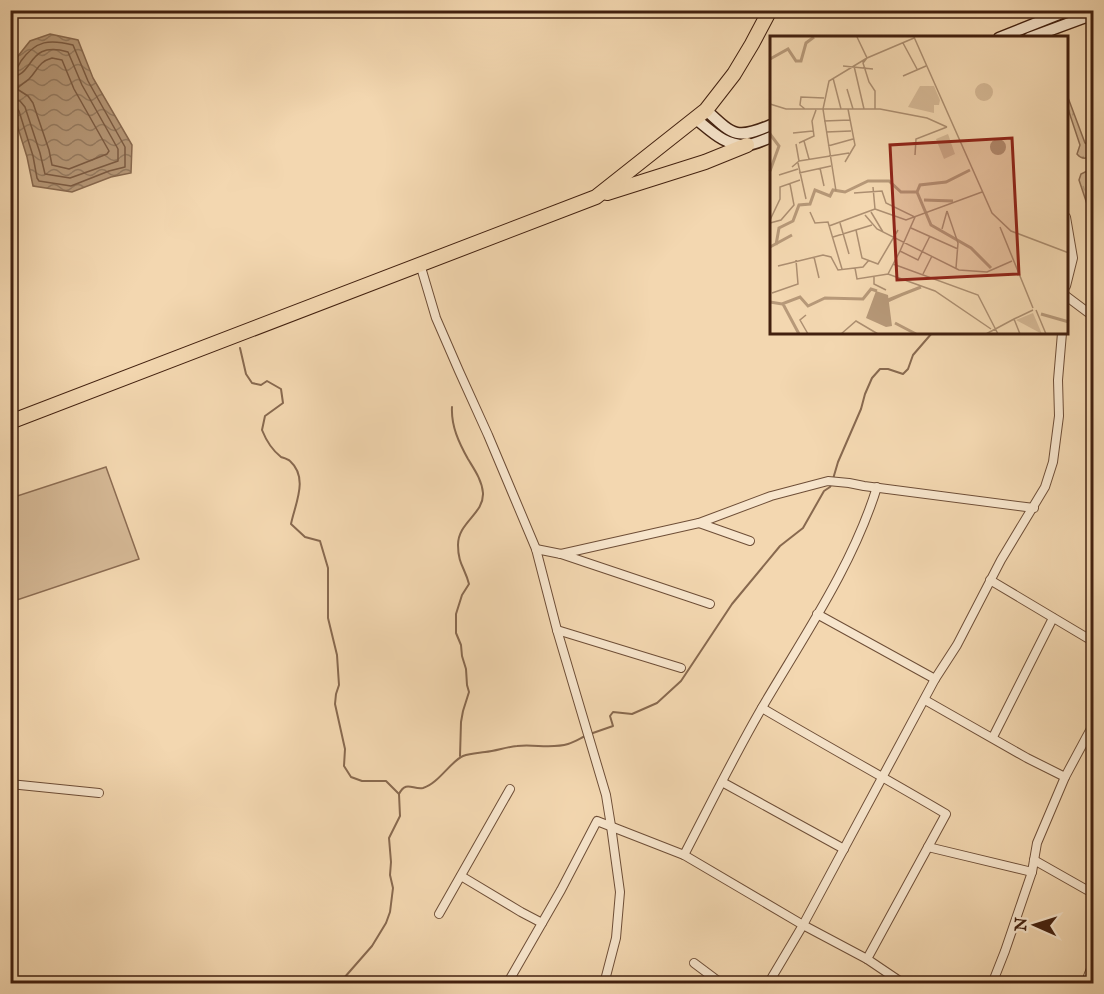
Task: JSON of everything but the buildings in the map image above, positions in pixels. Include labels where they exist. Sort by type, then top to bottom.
[{"type":"highway","points":[[596,197],[701,114],[734,74],[770,10]]},
{"type":"highway","points":[[10,422],[596,197],[705,162],[747,145]]},
{"type":"main road","points":[[1004,36],[1069,10]]},
{"type":"main road","points":[[1034,36],[1094,14]]},
{"type":"main road","points":[[701,114],[735,133],[752,133],[770,125]]},
{"type":"main road","points":[[701,114],[718,138],[733,144],[747,145],[770,137]]},
{"type":"street","points":[[1068,229],[1073,258],[1068,278]]},
{"type":"street","points":[[420,264],[436,318],[536,549],[588,741],[606,795],[620,892],[616,938],[604,984]]},
{"type":"street","points":[[1068,298],[1094,318]]},
{"type":"street","points":[[768,984],[803,925],[935,679],[957,645],[990,580],[1045,487],[1053,462],[1059,416],[1058,380],[1062,334]]},
{"type":"street","points":[[561,554],[699,523],[771,496],[832,482],[1034,508]]},
{"type":"street","points":[[684,855],[762,708],[857,542],[877,487]]},
{"type":"street","points":[[699,523],[750,541]]},
{"type":"street","points":[[536,549],[561,554],[710,604]]},
{"type":"street","points":[[990,580],[1094,642]]},
{"type":"street","points":[[817,614],[935,679]]},
{"type":"street","points":[[993,737],[1053,618]]},
{"type":"street","points":[[557,630],[681,668]]},
{"type":"street","points":[[925,700],[1065,777]]},
{"type":"street","points":[[762,708],[946,814],[867,959]]},
{"type":"street","points":[[992,984],[1032,872],[1037,843],[1065,777],[1094,723]]},
{"type":"street","points":[[722,782],[844,849]]},
{"type":"street","points":[[10,784],[99,793]]},
{"type":"street","points":[[439,914],[510,789]]},
{"type":"street","points":[[507,984],[561,890],[597,821],[684,855],[803,925],[867,959],[904,984]]},
{"type":"street","points":[[928,847],[1032,872]]},
{"type":"street","points":[[1034,860],[1094,894]]},
{"type":"street","points":[[461,876],[542,923]]},
{"type":"street","points":[[1085,984],[1094,961]]},
{"type":"street","points":[[694,963],[722,984]]},
{"type":"green space","points":[[1068,98],[1085,143],[1093,148],[1093,154],[1087,158],[1081,157],[1077,154],[1080,145],[1068,109]]},
{"type":"green space","points":[[1093,168],[1093,222],[1079,180],[1081,174]]},
{"type":"green space","points":[[106,467],[139,559],[11,602],[11,498]]},
{"type":"water","points":[[50,34],[78,40],[93,78],[132,145],[131,173],[111,177],[72,192],[33,186],[14,115],[11,90],[14,61],[30,41]]},
{"type":"waterway","points":[[833,479],[872,378],[880,369],[903,374],[908,369],[913,355],[931,334]]},
{"type":"waterway","points":[[240,348],[246,374],[252,383],[261,385],[267,381],[281,389],[283,403],[265,416],[262,430],[272,448],[281,457],[290,461],[299,475],[299,491],[291,524],[305,537],[320,541],[328,568],[328,618],[337,655],[339,685],[335,704],[345,749],[344,766],[351,777],[362,781],[386,781],[399,794],[400,816],[389,838],[390,875],[393,888],[390,912],[372,946],[341,984]]},
{"type":"waterway","points":[[452,407],[456,434],[479,479],[483,493],[480,507],[462,530],[458,545],[460,561],[469,584],[462,595],[456,614],[456,633],[461,645],[469,692],[461,722],[460,756]]},
{"type":"waterway","points":[[590,734],[613,726],[610,716],[613,712],[632,714],[657,703],[681,681],[732,604],[780,546],[803,528],[824,491],[831,485]]},
{"type":"waterway","points":[[399,794],[407,786],[419,788],[429,786],[458,759],[466,755],[517,746],[562,745],[585,736]]}]
